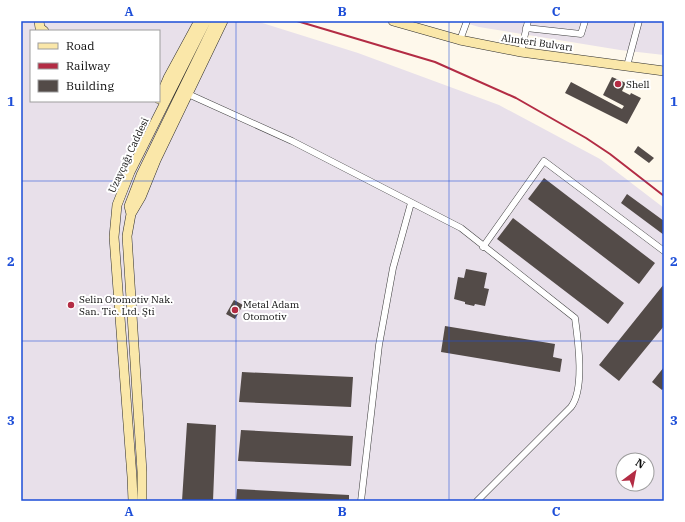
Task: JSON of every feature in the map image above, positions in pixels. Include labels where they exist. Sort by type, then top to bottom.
[{"type":"main road","points":[[39,21],[40,28],[43,30]]},
{"type":"main road","points":[[162,86],[199,21]]},
{"type":"main road","name":"Uzayçağı Caddesi","points":[[133,501],[114,237],[117,205],[137,156],[206,21]]},
{"type":"main road","name":"Uzayçağı Caddesi","points":[[142,501],[127,236],[131,214],[129,206],[141,175],[216,21]]},
{"type":"main road","points":[[131,214],[141,197],[156,160],[223,21]]},
{"type":"main road","name":"Alınteri Bulvarı","points":[[393,21],[460,40],[521,52],[664,71]]},
{"type":"main road","name":"Alınteri Bulvarı","points":[[399,21],[409,25]]},
{"type":"main road","points":[[137,156],[158,102]]},
{"type":"street","points":[[460,40],[466,21]]},
{"type":"street","points":[[521,52],[528,21]]},
{"type":"street","points":[[526,28],[581,34],[585,21]]},
{"type":"street","points":[[627,66],[639,21]]},
{"type":"street","points":[[188,94],[292,141],[461,228],[483,247],[575,318],[579,349],[578,385],[576,397],[570,407],[477,501]]},
{"type":"street","points":[[483,247],[544,161],[664,251]]},
{"type":"street","points":[[362,501],[379,345],[393,268],[411,203]]},
{"type":"shaded area","points":[[21,21],[256,21],[358,53],[499,105],[600,159],[664,208],[664,501],[21,501]]},
{"type":"shaded area","points":[[459,21],[664,21],[664,55],[620,50],[479,27]]},
{"type":"building","points":[[612,77],[626,83],[622,91],[630,95],[631,93],[641,98],[627,124],[565,93],[571,82],[622,109],[624,106],[603,95]]},
{"type":"building","points":[[638,146],[654,158],[649,163],[634,152]]},
{"type":"building","points":[[544,178],[655,263],[639,284],[528,199]]},
{"type":"building","points":[[627,194],[664,221],[664,235],[621,203]]},
{"type":"building","points":[[513,218],[624,303],[608,324],[497,239]]},
{"type":"building","points":[[466,269],[487,273],[484,288],[489,289],[485,306],[465,304],[465,302],[454,299],[458,277],[464,278]]},
{"type":"building","points":[[664,284],[664,326],[619,381],[599,365]]},
{"type":"building","name":"Metal Adam Otomotiv","points":[[234,300],[243,305],[235,319],[226,314]]},
{"type":"building","points":[[445,326],[555,344],[553,357],[562,359],[560,372],[441,352]]},
{"type":"building","points":[[664,367],[664,388],[662,390],[652,382]]},
{"type":"building","points":[[242,372],[353,377],[351,407],[239,402]]},
{"type":"building","points":[[187,423],[216,425],[213,501],[182,501]]},
{"type":"building","points":[[241,430],[353,436],[351,466],[238,461]]},
{"type":"building","points":[[237,489],[349,495],[349,501],[236,501]]},
{"type":"railway","points":[[297,21],[435,62],[516,98],[586,138],[610,154],[664,196]]},
{"type":"place","name":"Shell","points":[[618,84]]},
{"type":"place","name":"Selin Otomotiv Nak. San. Tic. Ltd. Şti","points":[[71,305]]},
{"type":"place","name":"Metal Adam Otomotiv","points":[[235,310]]}]
